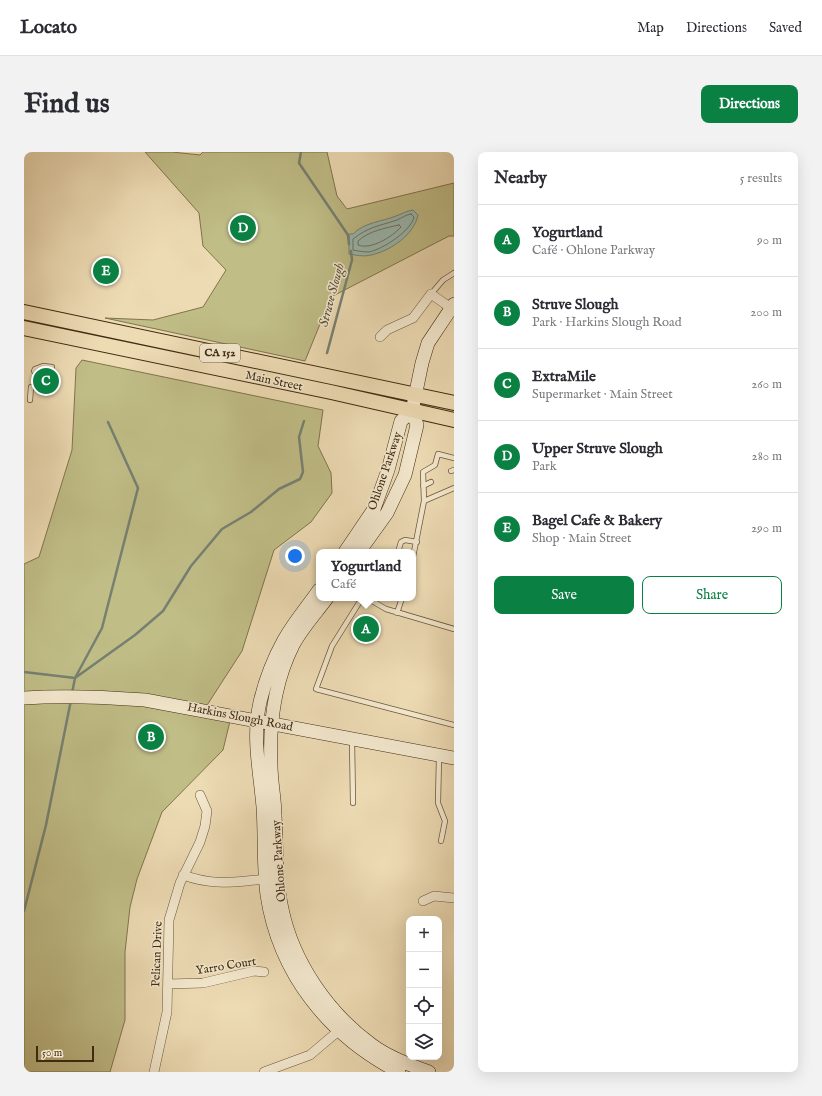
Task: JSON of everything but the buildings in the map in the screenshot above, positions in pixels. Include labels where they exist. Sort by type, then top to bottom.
[{"type":"main road","name":"Ohlone Parkway","points":[[361,549],[386,513],[405,475],[417,425],[412,411],[422,363],[428,343],[453,306]]},
{"type":"main road","name":"Main Street","points":[[26,313],[454,403]]},
{"type":"main road","name":"Main Street","points":[[24,328],[331,392],[454,420]]},
{"type":"main road","name":"Ohlone Parkway","points":[[347,549],[374,509],[388,470],[401,421],[412,411]]},
{"type":"main road","name":"Ohlone Parkway","points":[[316,594],[284,639],[273,663],[260,702],[257,756],[271,879],[284,919],[301,962],[342,1027],[363,1051],[399,1072]]},
{"type":"main road","name":"Ohlone Parkway","points":[[271,879],[276,816],[271,764],[271,723],[284,664],[294,643],[325,601]]},
{"type":"main road","name":"Harkins Slough Road","points":[[24,698],[48,696],[111,697],[145,700],[454,758]]},
{"type":"main road","name":"Ohlone Parkway","points":[[342,1027],[382,1051],[429,1072]]},
{"type":"street","points":[[380,337],[387,330],[412,318],[431,294],[453,306]]},
{"type":"street","points":[[24,328],[26,313]]},
{"type":"street","name":"Pelican Drive","points":[[154,1072],[166,1019],[168,984],[168,924],[173,903],[183,875],[200,842],[205,826],[207,811],[200,795]]},
{"type":"street","points":[[183,875],[217,884],[271,879]]},
{"type":"street","points":[[423,901],[434,896],[454,898]]},
{"type":"street","name":"Yarro Court","points":[[168,984],[203,983],[254,971],[264,972]]},
{"type":"street","points":[[264,1072],[302,1059],[316,1050],[342,1027]]},
{"type":"lane","points":[[431,294],[444,280],[454,273]]},
{"type":"lane","points":[[34,371],[35,369],[44,366],[52,367]]},
{"type":"lane","points":[[30,400],[31,387]]},
{"type":"lane","points":[[415,549],[424,501],[423,472],[435,465],[438,454],[454,458]]},
{"type":"lane","points":[[423,486],[431,482]]},
{"type":"lane","points":[[424,501],[454,488]]},
{"type":"lane","points":[[399,549],[401,542],[405,540],[417,542]]},
{"type":"lane","points":[[360,601],[332,646],[316,688],[454,725]]},
{"type":"lane","points":[[373,601],[386,609],[454,629]]},
{"type":"lane","points":[[397,612],[401,601]]},
{"type":"lane","points":[[352,738],[354,803]]},
{"type":"lane","points":[[439,756],[438,803],[445,821],[441,840]]},
{"type":"shaded area","points":[[145,152],[172,152],[200,155],[203,152],[327,152],[337,196],[347,209],[454,183],[454,236],[449,236],[331,297],[305,361],[105,318],[153,320],[203,307],[226,270],[203,246],[199,213]]},
{"type":"shaded area","points":[[82,360],[323,410],[318,446],[331,473],[332,493],[311,522],[274,550],[242,651],[202,713],[231,717],[223,750],[162,812],[137,879],[130,907],[125,952],[125,1020],[110,1072],[24,1072],[24,564],[39,557],[72,450],[76,368]]},
{"type":"water","points":[[413,210],[418,215],[416,222],[412,229],[393,246],[368,256],[349,254],[349,234],[353,234],[368,225]]},
{"type":"waterway","name":"Struve Slough","points":[[301,152],[299,163],[348,235],[349,244]]},
{"type":"waterway","name":"Struve Slough","points":[[327,353],[352,260],[351,251]]},
{"type":"waterway","name":"Struve Slough","points":[[72,693],[75,678],[135,635],[163,611],[191,566],[222,529],[251,512],[279,489],[300,479],[303,472],[299,437],[304,421]]},
{"type":"waterway","points":[[24,672],[75,678],[102,628],[138,488],[108,422]]},
{"type":"waterway","name":"Struve Slough","points":[[24,911],[46,825],[71,700]]},
{"type":"place","name":"Upper Struve Slough","points":[[243,228]]},
{"type":"place","name":"Bagel Cafe & Bakery","points":[[106,271]]},
{"type":"place","name":"ExtraMile","points":[[46,381]]},
{"type":"place","name":"Yogurtland","points":[[366,629]]},
{"type":"place","name":"Struve Slough","points":[[151,737]]}]
